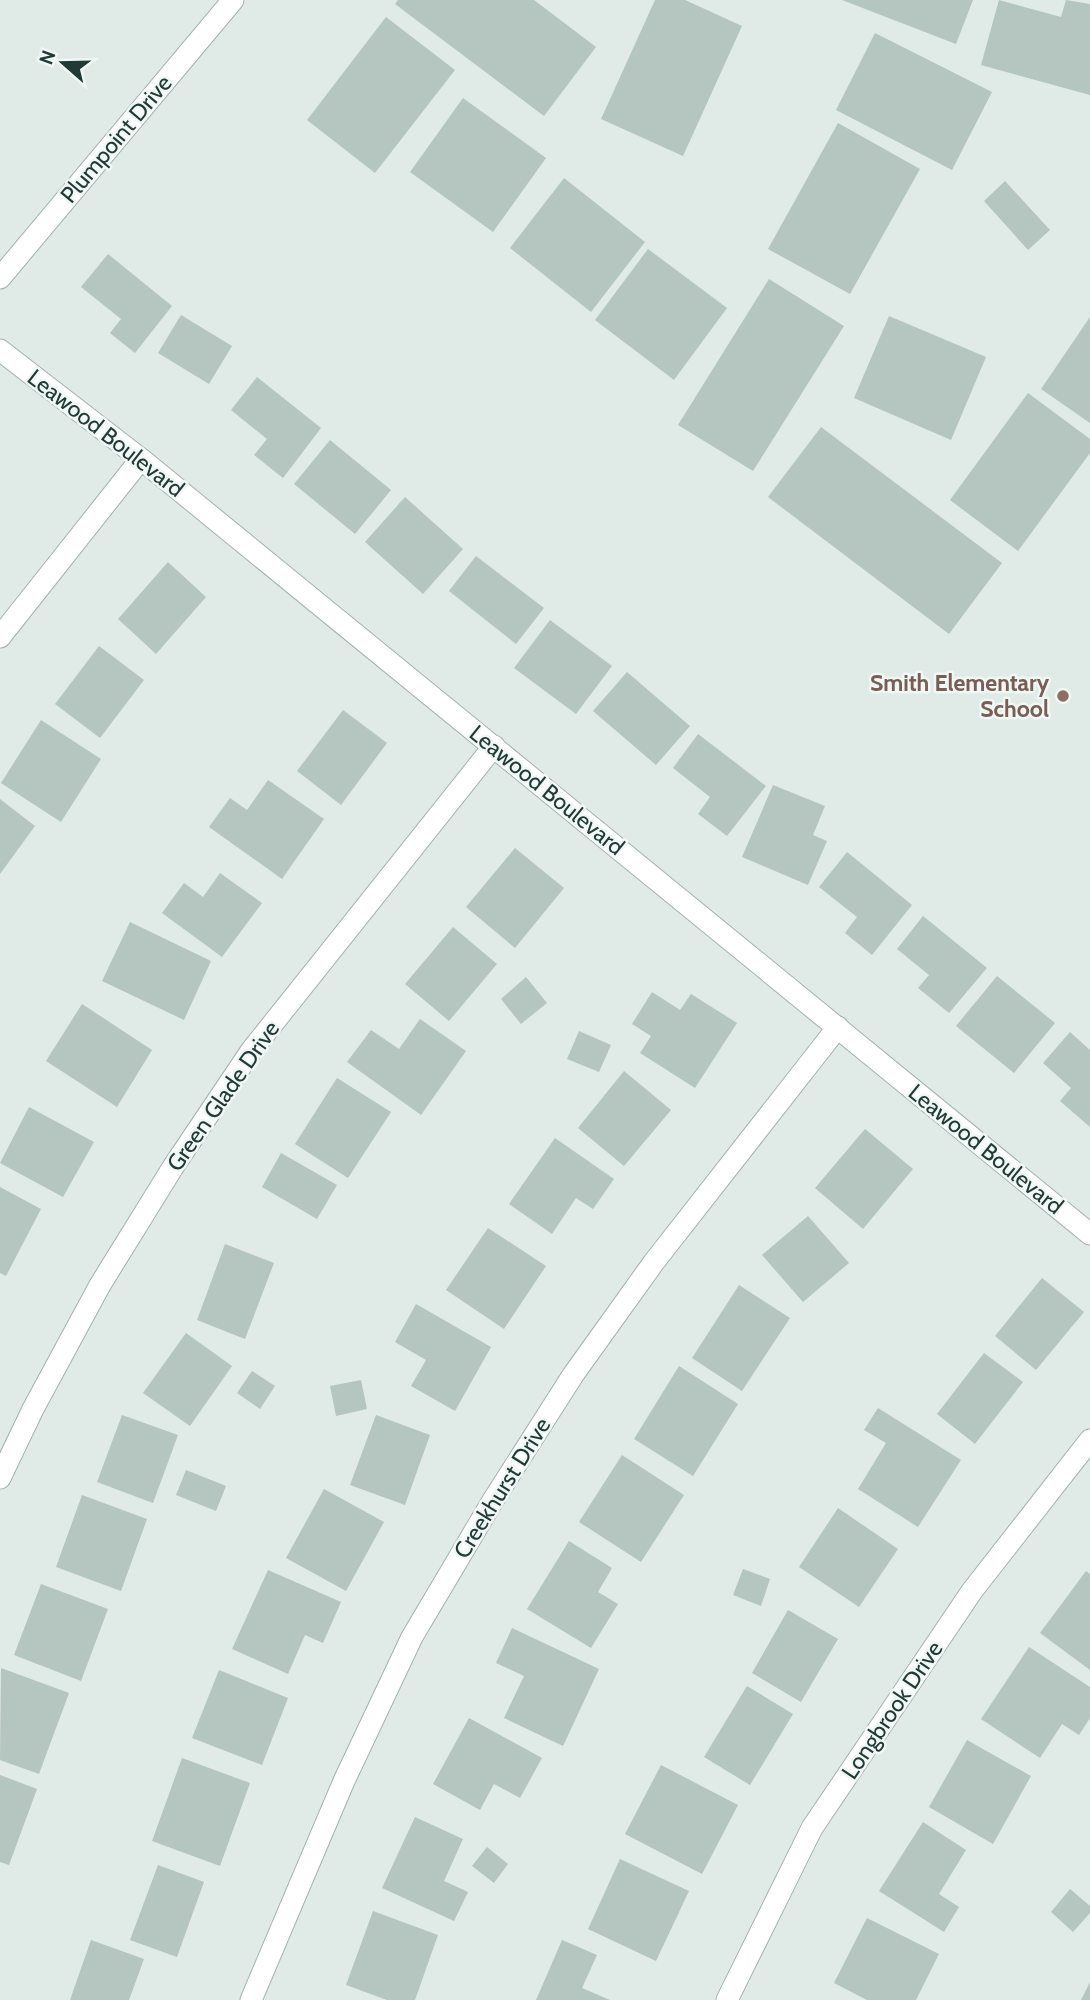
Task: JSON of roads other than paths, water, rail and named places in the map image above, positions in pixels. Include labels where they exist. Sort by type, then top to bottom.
[{"type":"street","name":"Plumpoint Drive","points":[[0,278],[233,0]]},
{"type":"street","name":"Leawood Boulevard","points":[[0,350],[141,459],[1090,1234]]},
{"type":"street","points":[[0,637],[141,459]]},
{"type":"street","name":"Green Glade Drive","points":[[0,1478],[33,1409],[100,1285],[173,1167],[251,1051],[494,746]]},
{"type":"street","name":"Creekhurst Drive","points":[[251,2000],[344,1781],[412,1637],[492,1502],[573,1375],[654,1262],[838,1027]]},
{"type":"street","name":"Longbrook Drive","points":[[727,2000],[812,1828],[972,1591],[1090,1440]]},
{"type":"place","name":"Smith Elementary School","points":[[1063,696]]}]
